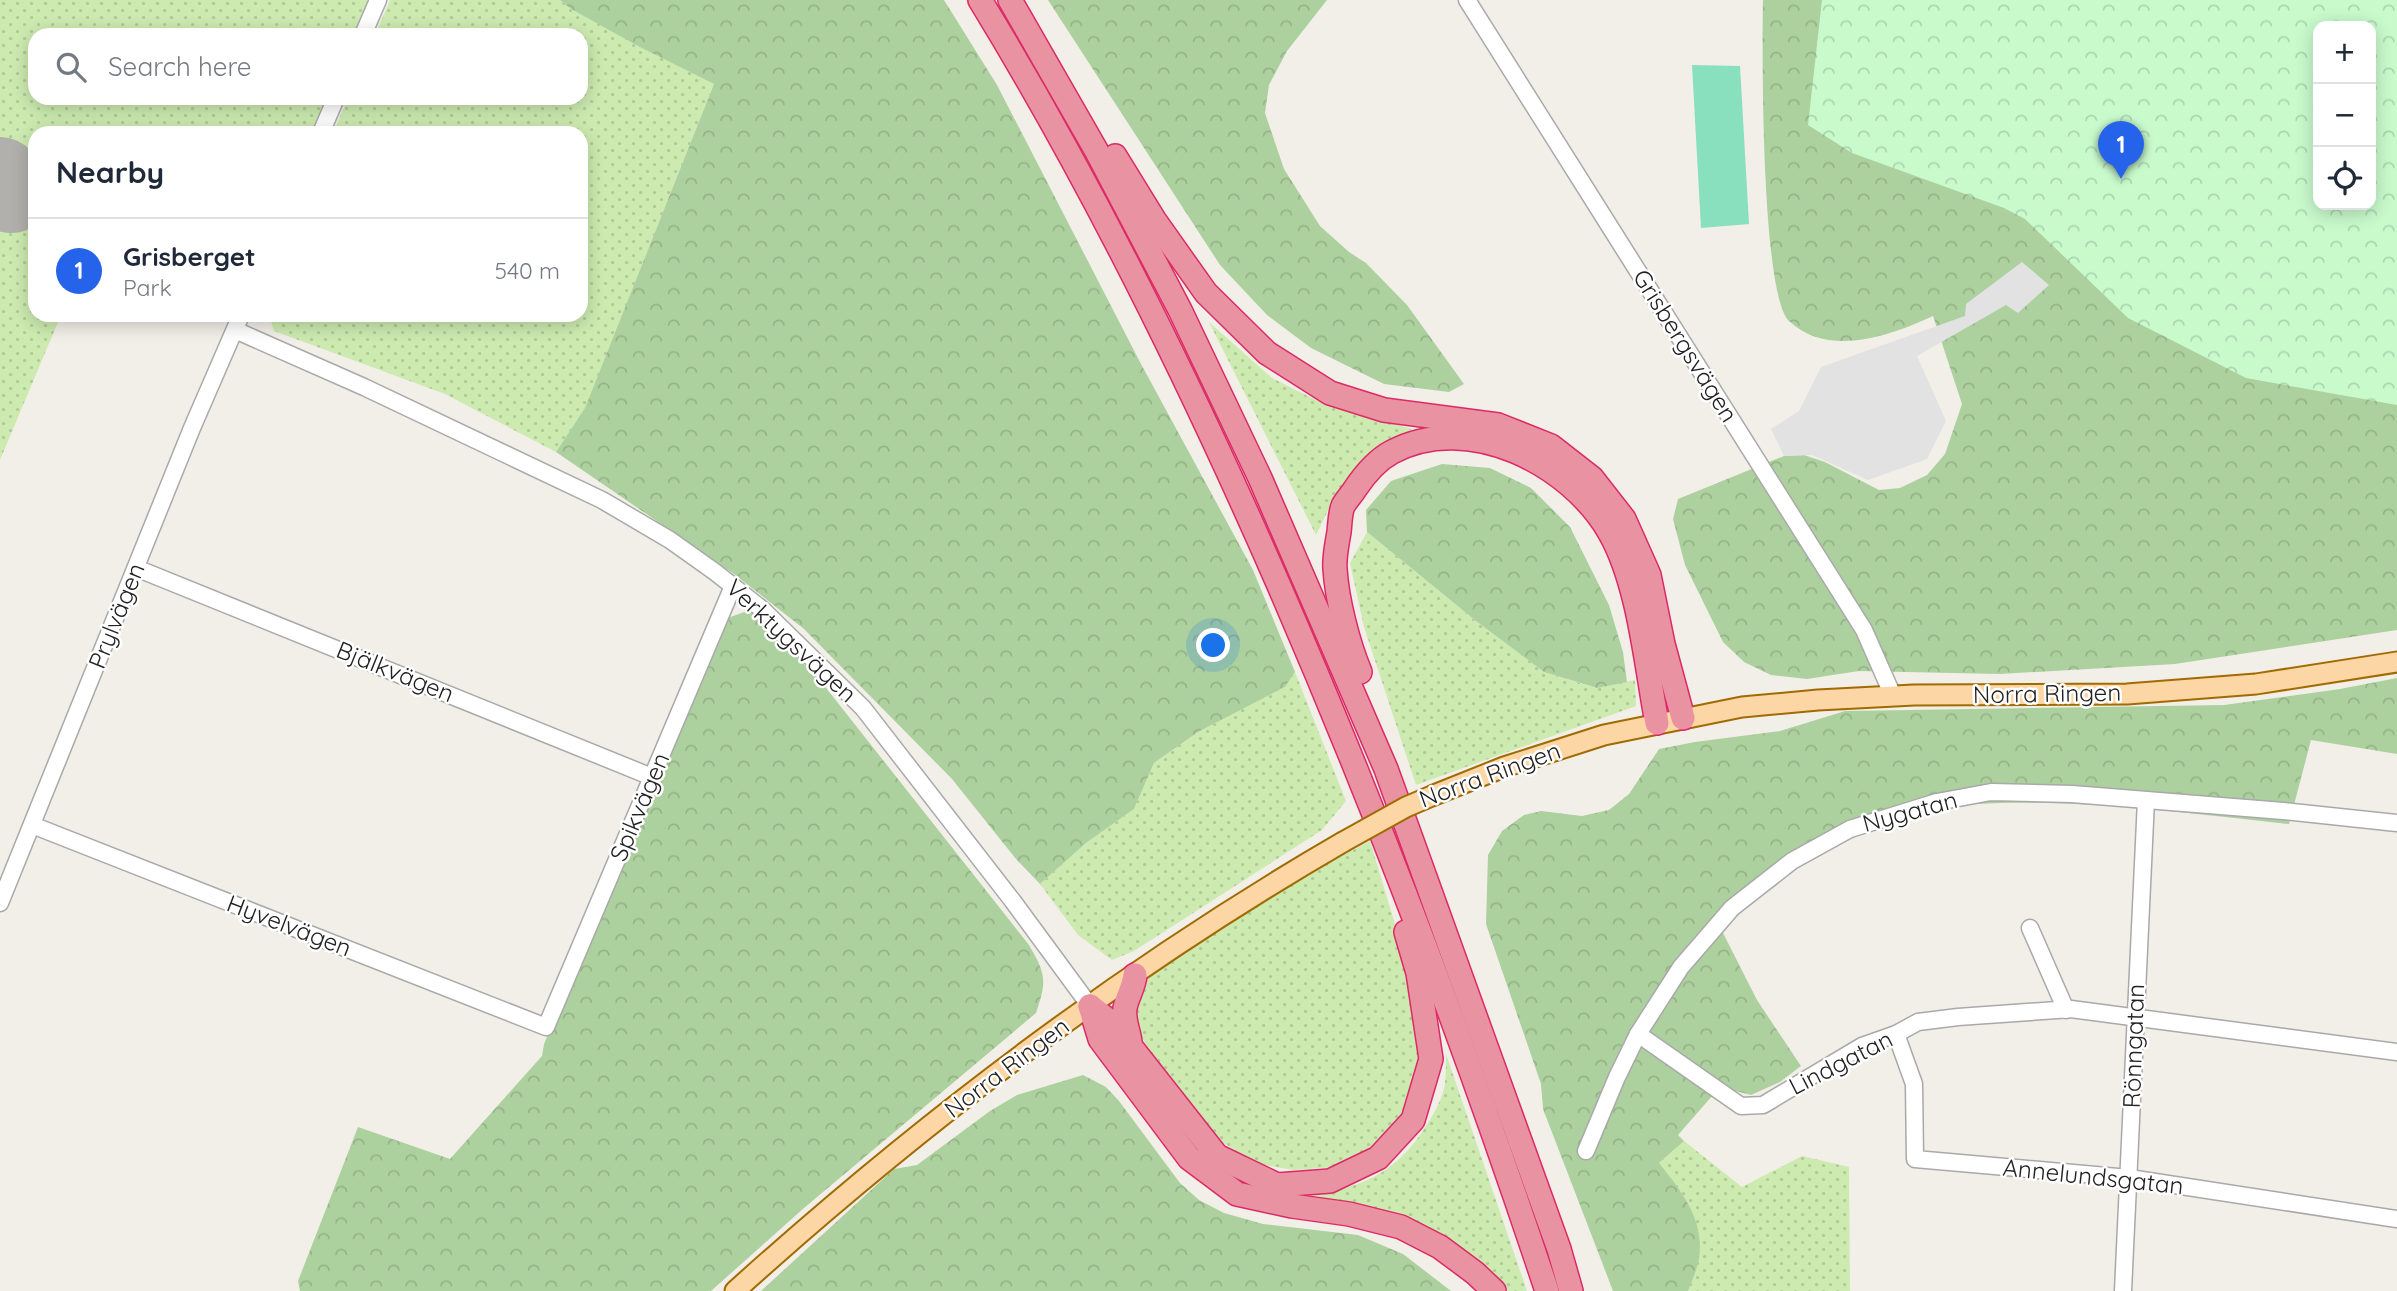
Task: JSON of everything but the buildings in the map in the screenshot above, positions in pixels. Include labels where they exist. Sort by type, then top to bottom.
[{"type":"highway","points":[[979,0],[1092,197],[1167,341],[1239,495],[1317,674],[1391,857],[1500,1149],[1546,1291]]},
{"type":"highway","points":[[1010,0],[1096,149],[1180,310],[1260,478],[1386,769],[1559,1250],[1571,1291]]},
{"type":"highway","points":[[1061,88],[1115,155],[1155,221],[1206,293],[1267,353],[1330,393],[1384,410],[1498,425],[1551,446],[1592,478],[1625,519],[1649,575],[1663,644],[1683,718]]},
{"type":"highway","points":[[1386,769],[1378,717],[1350,647],[1334,568],[1343,507],[1367,472],[1390,452],[1416,441],[1463,439],[1521,452],[1547,467],[1593,510],[1610,533],[1628,576],[1657,723]]},
{"type":"highway","points":[[1090,1006],[1113,1024],[1217,1156],[1277,1185],[1330,1181],[1378,1158],[1413,1121],[1431,1059],[1418,973],[1395,894],[1391,857]]},
{"type":"highway","points":[[1130,1045],[1131,1039],[1124,1016],[1135,975]]},
{"type":"highway","points":[[1090,1006],[1100,1039],[1189,1158],[1237,1194],[1292,1206],[1349,1214],[1401,1227],[1440,1247],[1494,1291]]},
{"type":"main road","name":"Norra Ringen","points":[[734,1291],[802,1230],[901,1149],[1030,1048],[1135,975],[1343,842],[1406,807],[1504,767],[1604,735],[1742,707],[1894,696],[2127,694],[2256,684],[2397,662]]},
{"type":"street","points":[[366,28],[378,0]]},
{"type":"street","name":"Grisbergsvägen","points":[[1467,0],[1864,630],[1894,696]]},
{"type":"street","points":[[324,126],[333,105]]},
{"type":"street","name":"Prylvägen","points":[[0,903],[192,428],[238,323]]},
{"type":"street","name":"Verktygsvägen","points":[[238,323],[364,387],[602,500],[670,540],[763,610],[863,708],[1012,900],[1090,1006]]},
{"type":"street","name":"Bjälkvägen","points":[[136,568],[652,777]]},
{"type":"street","name":"Spikvägen","points":[[546,1027],[733,586]]},
{"type":"street","name":"Nygatan","points":[[1586,1151],[1638,1034],[1681,967],[1732,908],[1792,861],[1850,829],[1937,802],[1991,792],[2072,794],[2397,823]]},
{"type":"street","name":"Rönngatan","points":[[2123,1291],[2146,800]]},
{"type":"street","name":"Hyvelvägen","points":[[32,825],[546,1027]]},
{"type":"street","points":[[2030,928],[2066,1010]]},
{"type":"street","name":"Lindgatan","points":[[1638,1034],[1741,1106],[1763,1105],[1862,1046],[1896,1034],[1918,1022],[2066,1010],[2397,1052]]},
{"type":"street","name":"Annelundsgatan","points":[[1896,1034],[1914,1084],[1915,1159],[2129,1178],[2397,1219]]},
{"type":"green space","points":[[0,0],[368,0],[356,28],[28,28],[28,105],[323,105],[314,126],[28,126],[28,174],[0,144]]},
{"type":"green space","points":[[390,0],[560,0],[571,9],[714,84],[585,409],[556,452],[445,394],[274,331],[271,322],[588,322],[588,126],[336,126],[345,105],[588,105],[588,28],[378,28]]},
{"type":"green space","points":[[560,0],[944,0],[997,85],[1141,364],[1253,570],[1295,672],[1285,687],[1198,732],[1154,763],[1134,809],[1086,843],[1040,884],[1016,859],[952,779],[804,629],[734,574],[556,452],[585,408],[714,84],[640,47],[571,9]]},
{"type":"green space","points":[[1048,0],[1327,0],[1287,51],[1269,85],[1265,113],[1284,169],[1320,226],[1366,263],[1407,305],[1464,384],[1449,392],[1384,384],[1311,348],[1267,315],[1220,265]]},
{"type":"green space","points":[[1763,0],[2397,0],[2397,630],[2175,664],[1999,674],[1859,671],[1807,679],[1771,675],[1744,662],[1723,642],[1685,565],[1673,519],[1678,499],[1784,456],[1804,455],[1825,462],[1879,490],[1900,488],[1927,475],[1945,454],[1962,404],[1933,316],[1879,336],[1840,341],[1822,339],[1789,321],[1780,301],[1773,266],[1763,116]]},
{"type":"green space","points":[[1822,0],[2397,0],[2397,405],[2246,378],[2128,318],[2025,219],[2004,208],[1852,153],[1808,125]]},
{"type":"green space","points":[[1692,65],[1740,66],[1749,224],[1701,228]]},
{"type":"green space","points":[[28,174],[28,322],[58,322],[0,460],[0,207],[15,212]]},
{"type":"green space","points":[[1209,322],[1272,378],[1328,406],[1412,429],[1382,444],[1338,490],[1316,535]]},
{"type":"green space","points":[[1442,464],[1490,468],[1531,488],[1570,527],[1609,605],[1623,652],[1627,682],[1597,688],[1544,672],[1476,621],[1367,532],[1366,510],[1391,481]]},
{"type":"green space","points":[[1367,532],[1476,621],[1544,672],[1596,688],[1635,680],[1636,706],[1416,785],[1364,627],[1350,563]]},
{"type":"green space","points":[[750,610],[819,679],[1029,945],[1039,963],[1043,978],[1036,1013],[804,1208],[711,1291],[300,1291],[298,1281],[358,1127],[450,1159],[542,1056],[544,1044],[722,620]]},
{"type":"green space","points":[[1295,672],[1346,801],[1322,830],[1134,951],[1112,960],[1078,935],[1040,884],[1086,843],[1134,809],[1154,763],[1198,732],[1285,687]]},
{"type":"green space","points":[[2397,678],[2397,754],[2311,740],[2289,824],[2093,805],[1977,804],[1928,812],[1877,828],[1805,862],[1777,881],[1722,931],[1757,1000],[1801,1066],[1780,1082],[1751,1095],[1720,1087],[1678,1135],[1684,1141],[1659,1163],[1690,1207],[1699,1232],[1699,1259],[1688,1291],[1613,1291],[1543,1109],[1541,1084],[1486,924],[1488,855],[1502,831],[1524,815],[1541,811],[1582,816],[1609,810],[1629,794],[1659,749],[1780,731],[1845,711],[2224,705]]},
{"type":"green space","points":[[1370,841],[1401,944],[1412,992],[1420,1073],[1399,1118],[1376,1146],[1334,1167],[1293,1170],[1258,1164],[1220,1141],[1178,1091],[1141,1037],[1132,1010],[1135,995],[1154,972],[1209,934],[1300,878]]},
{"type":"green space","points":[[1446,1054],[1527,1291],[1508,1291],[1465,1253],[1356,1205],[1309,1194],[1346,1188],[1362,1182],[1377,1175],[1403,1155],[1426,1126],[1441,1099]]},
{"type":"green space","points":[[1083,1075],[1106,1087],[1119,1101],[1180,1183],[1199,1200],[1224,1213],[1263,1224],[1358,1235],[1403,1254],[1451,1291],[761,1291],[894,1169],[917,1165],[990,1111],[1017,1095]]},
{"type":"green space","points":[[1684,1141],[1742,1187],[1802,1156],[1849,1167],[1850,1291],[1688,1291],[1699,1259],[1658,1164]]},
{"type":"shaded area","points":[[2022,262],[2049,285],[2018,313],[2006,305],[1917,356],[1946,421],[1927,459],[1868,480],[1812,455],[1784,456],[1771,429],[1799,411],[1821,367],[1965,316],[1966,304]]},
{"type":"runway","points":[[0,179],[11,191]]},
{"type":"place","name":"Grisberget","points":[[2121,179]]}]
